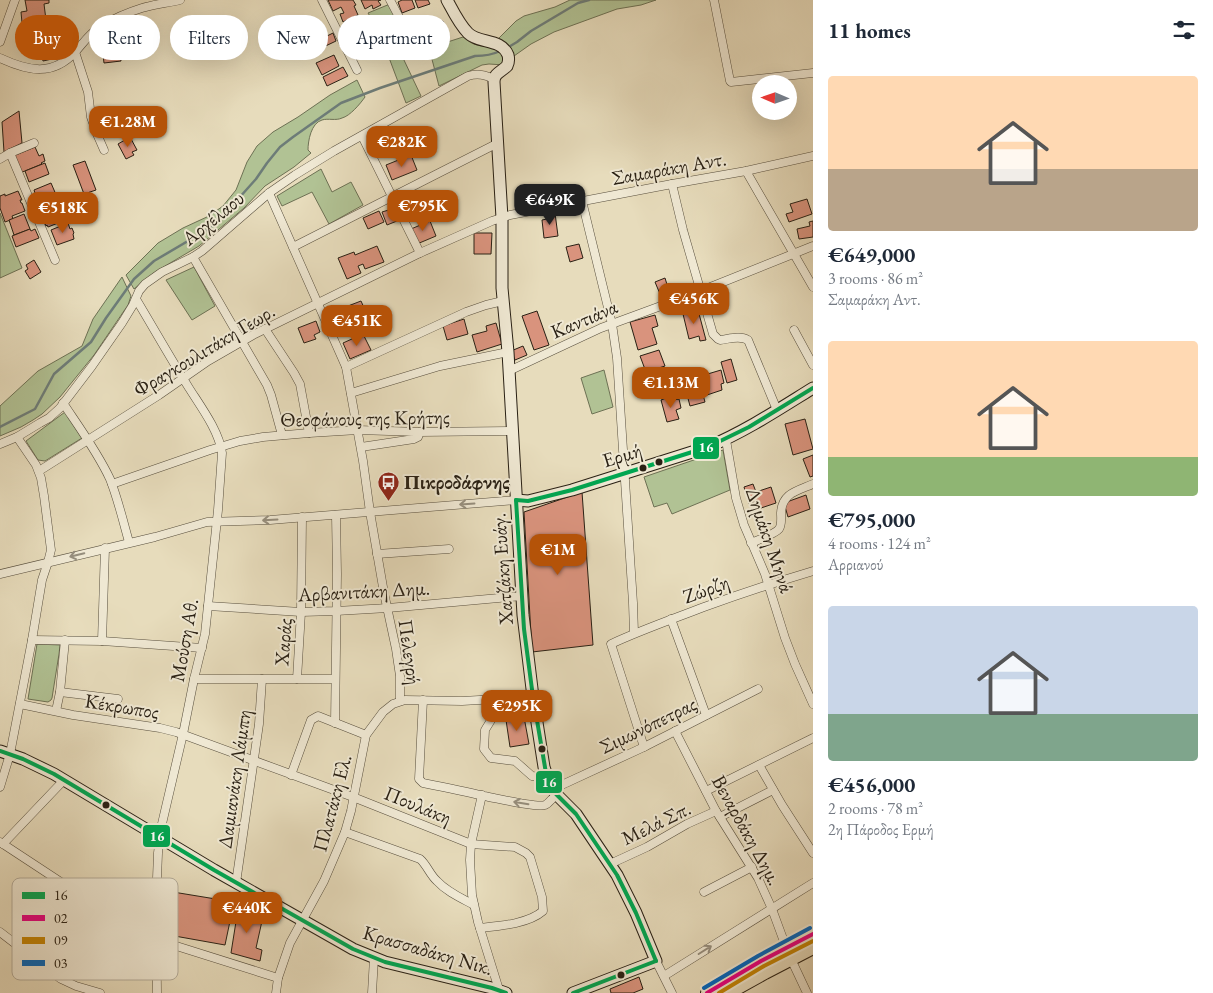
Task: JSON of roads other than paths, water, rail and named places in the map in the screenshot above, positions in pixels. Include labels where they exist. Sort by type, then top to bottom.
[{"type":"main road","points":[[729,993],[813,934]]},
{"type":"main road","points":[[707,993],[743,971],[788,953],[813,948]]},
{"type":"street","points":[[0,42],[15,0]]},
{"type":"street","points":[[79,47],[93,31],[109,22],[141,8],[180,0]]},
{"type":"street","points":[[322,0],[357,70]]},
{"type":"street","points":[[390,0],[398,15]]},
{"type":"street","points":[[447,0],[462,26],[470,34],[476,39],[497,44],[506,51],[509,58],[508,64],[505,69],[497,73],[494,79]]},
{"type":"street","points":[[714,0],[730,81],[813,73]]},
{"type":"street","points":[[0,58],[20,66],[38,70],[60,64],[65,60]]},
{"type":"street","points":[[78,60],[88,92],[92,117],[104,150]]},
{"type":"street","name":"Αρχέλαου","points":[[0,444],[17,437],[48,418],[63,403],[126,318],[139,291],[145,284],[208,247],[270,193],[301,171],[468,76],[480,74],[494,79]]},
{"type":"street","name":"Χατζάκη Ευάγ.","points":[[494,79],[502,218],[501,269],[508,352],[524,629],[544,767],[555,792],[576,814],[610,864],[628,896],[656,961]]},
{"type":"street","points":[[362,136],[420,253]]},
{"type":"street","points":[[293,247],[498,143]]},
{"type":"street","points":[[0,159],[34,144]]},
{"type":"street","points":[[10,153],[55,260]]},
{"type":"street","name":"Σαμαράκη Αντ.","points":[[502,218],[582,201],[746,171],[813,156]]},
{"type":"street","points":[[746,171],[813,287]]},
{"type":"street","points":[[672,184],[700,291],[715,337],[720,340],[738,338],[748,340],[777,410]]},
{"type":"street","name":"Πελεγρή","points":[[270,193],[346,367],[361,447],[377,554],[398,662],[400,701]]},
{"type":"street","points":[[582,201],[612,324],[618,365],[634,634]]},
{"type":"street","name":"Φραγκουλιτάκη Γεωρ.","points":[[38,472],[208,361],[242,341],[420,253],[502,218]]},
{"type":"street","name":"Καντιάνα","points":[[509,371],[585,335],[813,246]]},
{"type":"street","points":[[192,257],[270,390],[282,435]]},
{"type":"street","points":[[136,299],[221,446]]},
{"type":"street","points":[[346,367],[466,312],[503,301]]},
{"type":"street","points":[[265,329],[300,384],[309,433]]},
{"type":"street","points":[[794,330],[813,365]]},
{"type":"street","points":[[351,393],[440,366],[508,352]]},
{"type":"street","name":"Ερμή","points":[[516,500],[528,501],[550,496],[726,440],[813,388]]},
{"type":"street","points":[[63,403],[88,440],[109,477],[129,542]]},
{"type":"street","name":"Θεοφάνους της Κρήτης","points":[[112,484],[221,446],[282,435],[358,430],[420,432],[512,431]]},
{"type":"street","points":[[361,447],[414,439],[418,437],[420,432]]},
{"type":"street","points":[[0,787],[5,753],[20,704],[42,580],[51,550],[42,486],[38,472],[17,437]]},
{"type":"street","name":"Δημάκη Μηνά","points":[[726,440],[739,510],[769,584],[795,664],[813,704]]},
{"type":"street","name":"Μούση Αθ.","points":[[157,878],[164,812],[202,648],[217,521],[222,460],[221,446]]},
{"type":"street","points":[[751,543],[779,529],[782,505],[787,497],[813,484]]},
{"type":"street","points":[[0,574],[155,537],[201,523],[302,518],[516,500]]},
{"type":"street","points":[[335,723],[336,515]]},
{"type":"street","name":"Χαράς","points":[[297,679],[301,612],[302,518]]},
{"type":"street","points":[[102,641],[105,548]]},
{"type":"street","points":[[377,554],[449,549]]},
{"type":"street","name":"Ζώρζη","points":[[644,747],[611,644],[672,619],[769,584],[813,571]]},
{"type":"street","name":"Αρβανιτάκη Δημ.","points":[[208,606],[301,612],[336,611],[522,596]]},
{"type":"street","points":[[672,619],[706,715]]},
{"type":"street","points":[[32,640],[102,641],[202,648]]},
{"type":"street","name":"Κέκρωπος","points":[[56,712],[65,640]]},
{"type":"street","points":[[194,679],[335,679]]},
{"type":"street","name":"Δαμιανάκη Λάμπη","points":[[236,883],[259,724],[262,679]]},
{"type":"street","name":"Σιμωνόπετρας","points":[[423,700],[419,779],[423,783],[541,806],[550,801],[555,792],[758,689]]},
{"type":"street","name":"Κέκρωπος","points":[[60,692],[118,699]]},
{"type":"street","points":[[400,701],[462,701],[533,696]]},
{"type":"street","points":[[515,698],[493,717],[485,730],[484,749],[491,758],[515,761],[532,776],[548,778]]},
{"type":"street","name":"Πλατάκη Ελ.","points":[[276,993],[278,978],[290,943],[324,881],[345,832],[366,735],[386,709],[400,701]]},
{"type":"street","name":"Κέκρωπος","points":[[20,704],[56,712],[167,730],[183,734],[254,761]]},
{"type":"street","points":[[291,775],[311,720],[318,716],[366,735]]},
{"type":"street","name":"Βεναρδάκη Δημ.","points":[[675,731],[718,814],[752,868],[772,909],[788,953],[807,993]]},
{"type":"street","points":[[706,791],[813,738]]},
{"type":"street","name":"Κρασσαδάκη Νικ.","points":[[5,753],[36,765],[64,780],[236,883],[353,950],[393,964],[502,992]]},
{"type":"street","name":"Πουλάκη","points":[[254,761],[354,797],[471,844],[507,846],[526,852],[530,857],[544,910],[528,920],[480,928]]},
{"type":"street","points":[[759,766],[813,853]]},
{"type":"street","points":[[54,878],[1,843],[64,780]]},
{"type":"street","name":"Μελά Σπ.","points":[[610,864],[648,848],[687,824],[718,814],[773,790]]},
{"type":"street","points":[[482,795],[471,844],[471,884],[480,928],[502,992]]},
{"type":"street","points":[[345,832],[420,859],[426,864],[436,881],[452,893],[474,905]]},
{"type":"street","points":[[704,892],[752,868]]},
{"type":"street","points":[[664,976],[813,883]]},
{"type":"street","points":[[0,932],[12,941]]},
{"type":"street","points":[[178,946],[278,978]]},
{"type":"street","points":[[372,993],[374,958]]},
{"type":"street","points":[[573,993],[656,961],[672,993]]},
{"type":"street","points":[[63,980],[69,984],[100,993]]},
{"type":"street","name":"Μούση Αθ.","points":[[156,980],[156,993]]},
{"type":"street","points":[[68,993],[69,984]]},
{"type":"waterway","points":[[507,48],[531,31],[578,3],[589,0]]},
{"type":"waterway","points":[[0,427],[35,409],[54,374],[91,342],[134,279],[154,261],[210,228],[256,179],[280,147],[293,137],[341,103],[475,56],[488,55],[500,51]]},
{"type":"place","name":"Πικροδάφνης","points":[[388,501]]}]
